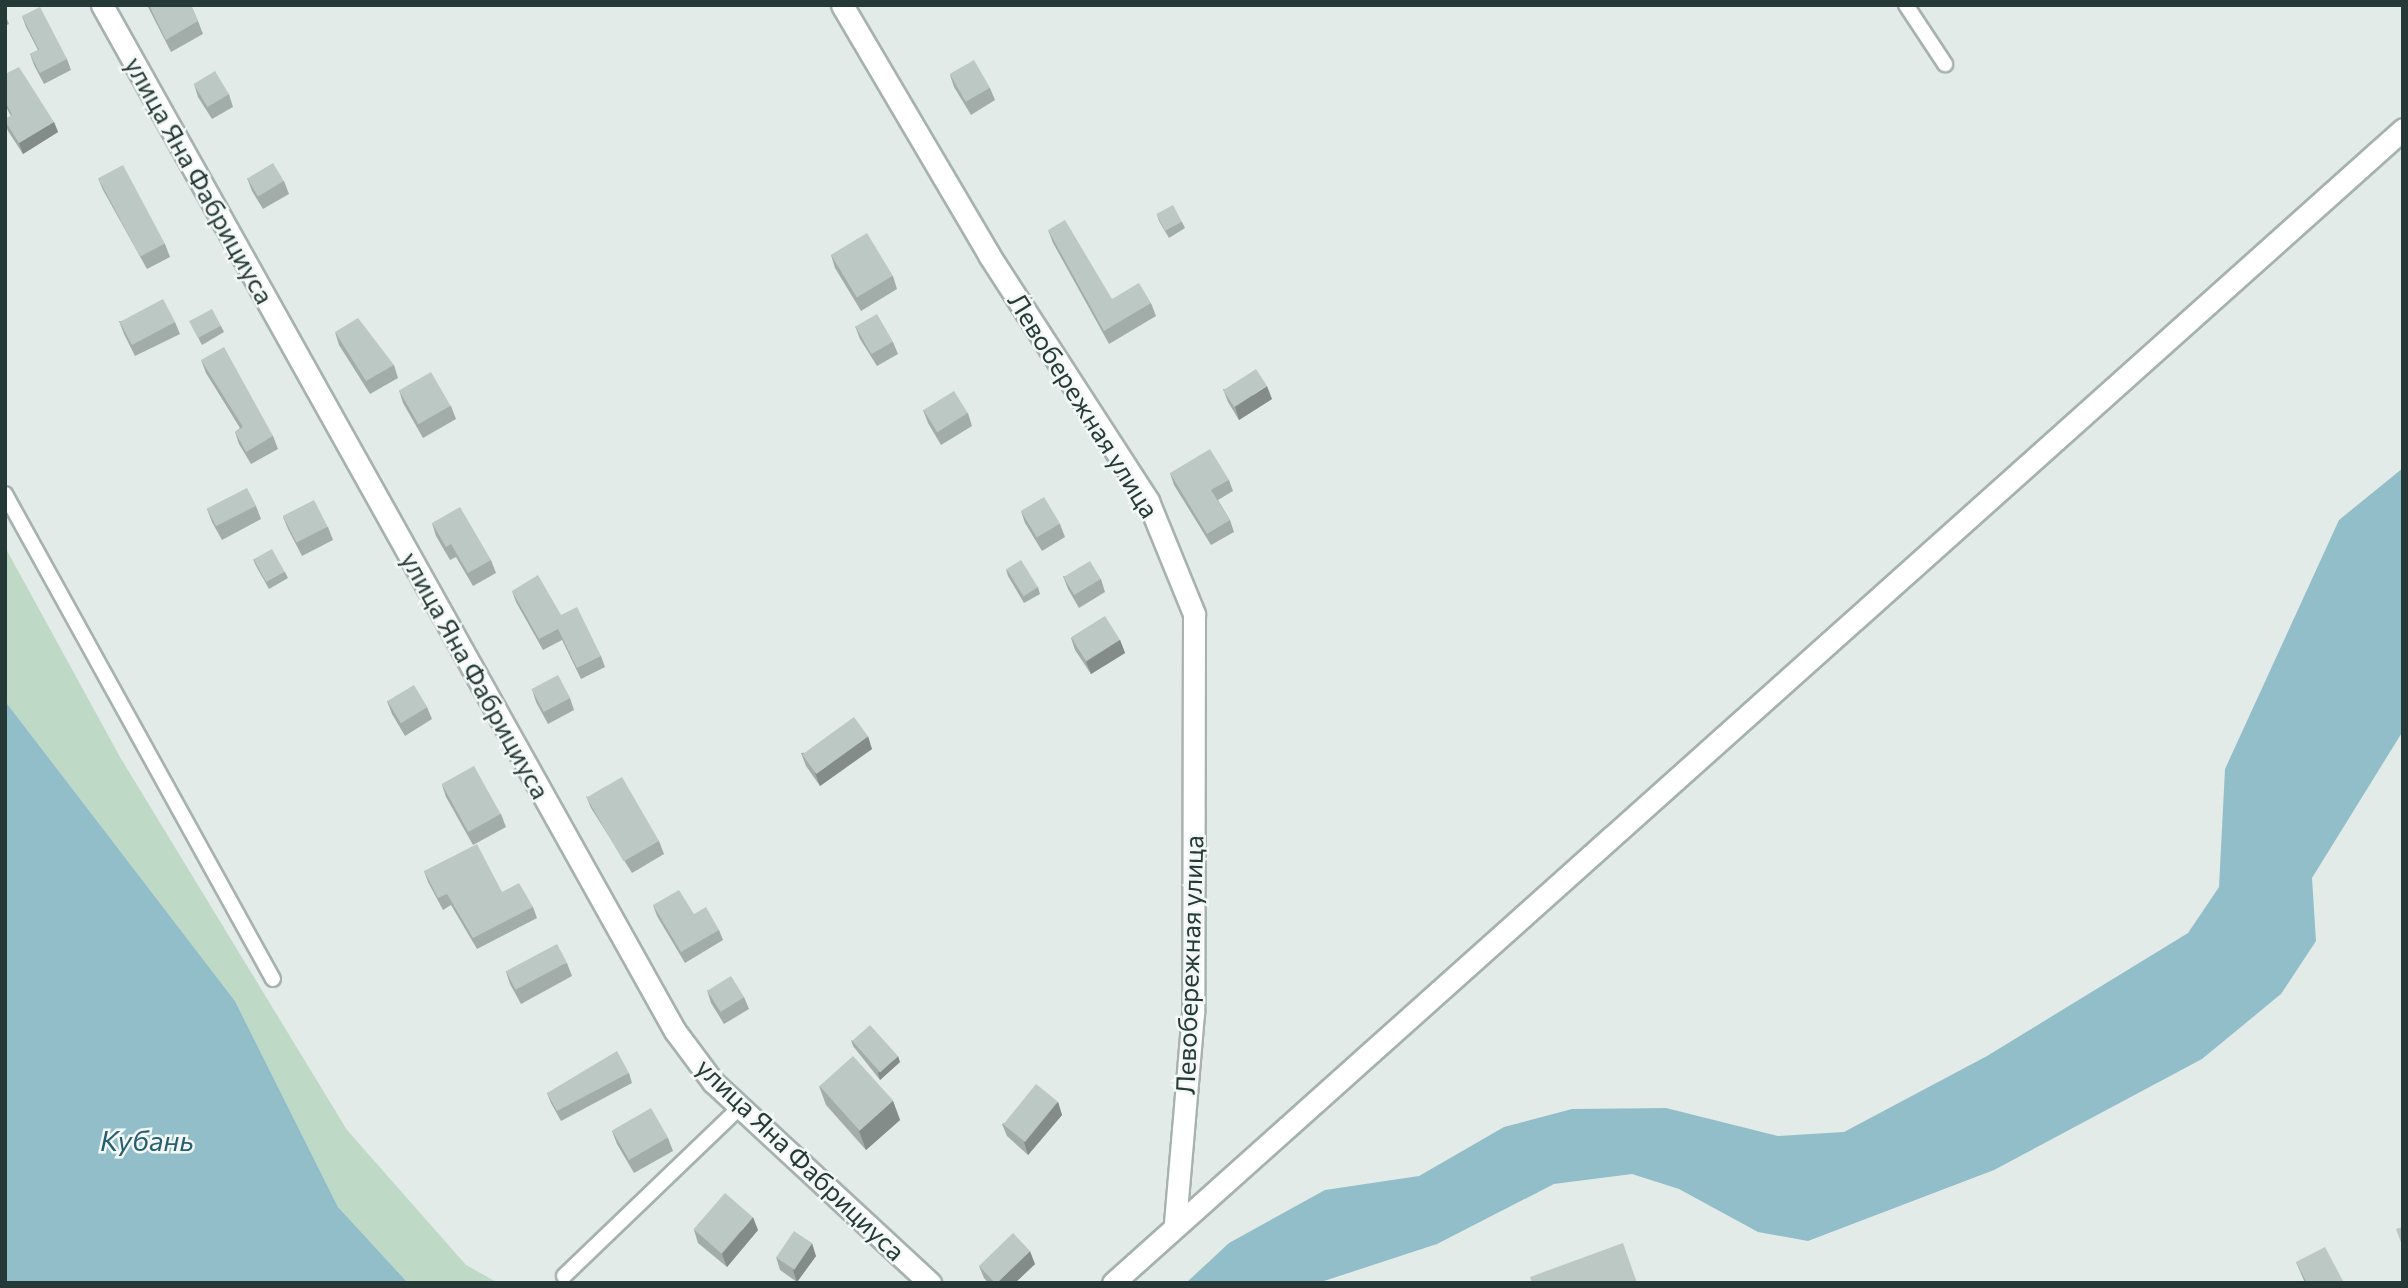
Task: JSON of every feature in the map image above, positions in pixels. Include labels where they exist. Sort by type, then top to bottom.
[{"type":"street","name":"улица Яна Фабрициуса","points":[[102,5],[619,936],[675,1031],[740,1107],[930,1283]]},
{"type":"street","name":"Левобережная улица","points":[[842,5],[989,255],[1148,500],[1194,614],[1193,1013],[1175,1222]]},
{"type":"street","points":[[1113,1283],[1175,1222],[2403,129]]},
{"type":"lane","points":[[1906,5],[1945,64]]},
{"type":"lane","points":[[5,494],[273,979]]},
{"type":"lane","points":[[564,1276],[740,1107]]},
{"type":"green space","points":[[5,547],[120,757],[347,1130],[466,1265],[498,1283],[408,1283],[338,1207],[235,1001],[5,701]]},
{"type":"water","points":[[2403,468],[2403,731],[2312,878],[2316,941],[2281,994],[2202,1059],[1994,1170],[1808,1241],[1758,1232],[1679,1189],[1632,1174],[1554,1184],[1437,1244],[1321,1282],[1186,1283],[1229,1243],[1325,1190],[1419,1176],[1504,1127],[1572,1109],[1666,1108],[1778,1136],[1844,1132],[1987,1056],[2188,933],[2219,887],[2225,769],[2339,520]]},
{"type":"water","name":"Кубань","points":[[5,701],[235,1001],[338,1207],[408,1283],[5,1283]]},
{"type":"building","points":[[149,5],[191,5],[198,21],[166,40]]},
{"type":"building","points":[[40,7],[67,59],[40,73],[30,54],[39,50],[22,16]]},
{"type":"building","points":[[974,60],[990,88],[966,102],[950,74]]},
{"type":"building","points":[[19,67],[54,122],[19,143],[5,121],[12,115],[5,101],[5,74]]},
{"type":"building","points":[[215,71],[229,94],[207,107],[194,84]]},
{"type":"building","points":[[273,163],[284,181],[258,196],[247,178]]},
{"type":"building","points":[[123,165],[165,244],[140,257],[98,178]]},
{"type":"building","points":[[1173,205],[1182,222],[1165,231],[1156,214]]},
{"type":"building","points":[[1065,220],[1112,299],[1139,283],[1151,303],[1104,331],[1048,230]]},
{"type":"building","points":[[867,233],[893,276],[857,297],[831,255]]},
{"type":"building","points":[[163,299],[175,322],[132,345],[120,322]]},
{"type":"building","points":[[212,309],[221,326],[198,338],[189,321]]},
{"type":"building","points":[[877,314],[893,342],[871,354],[855,326]]},
{"type":"building","points":[[358,318],[394,365],[366,381],[335,332]]},
{"type":"building","points":[[224,347],[273,436],[246,452],[235,432],[243,427],[201,360]]},
{"type":"building","points":[[1256,369],[1267,386],[1234,407],[1223,390]]},
{"type":"building","points":[[431,372],[451,406],[418,424],[399,390]]},
{"type":"building","points":[[954,391],[968,413],[937,432],[923,410]]},
{"type":"building","points":[[1210,449],[1229,480],[1211,490],[1230,520],[1207,534],[1170,473]]},
{"type":"building","points":[[247,488],[256,506],[216,526],[207,508]]},
{"type":"building","points":[[1044,497],[1060,524],[1037,537],[1021,511]]},
{"type":"building","points":[[314,500],[328,527],[296,543],[283,516]]},
{"type":"building","points":[[460,507],[491,560],[468,573],[451,544],[446,547],[432,523]]},
{"type":"building","points":[[272,549],[285,572],[266,582],[254,559]]},
{"type":"building","points":[[1021,560],[1038,587],[1024,596],[1007,569]]},
{"type":"building","points":[[1090,561],[1101,579],[1074,595],[1063,577]]},
{"type":"building","points":[[538,575],[561,615],[577,607],[601,656],[577,668],[558,629],[539,639],[512,591]]},
{"type":"building","points":[[1105,616],[1120,640],[1086,661],[1071,637]]},
{"type":"building","points":[[558,675],[570,698],[544,712],[532,689]]},
{"type":"building","points":[[414,685],[427,707],[401,723],[387,701]]},
{"type":"building","points":[[854,717],[868,736],[816,774],[802,755]]},
{"type":"building","points":[[474,766],[501,814],[468,832],[442,784]]},
{"type":"building","points":[[622,777],[659,841],[623,862],[586,798]]},
{"type":"building","points":[[477,844],[502,892],[519,883],[533,907],[473,938],[447,894],[438,898],[424,871]]},
{"type":"building","points":[[679,890],[694,914],[706,907],[719,930],[681,952],[653,905]]},
{"type":"building","points":[[557,944],[567,963],[516,990],[506,971]]},
{"type":"building","points":[[731,976],[744,997],[721,1012],[707,991]]},
{"type":"building","points":[[870,1025],[898,1056],[880,1072],[852,1041]]},
{"type":"building","points":[[617,1051],[629,1073],[557,1111],[547,1093]]},
{"type":"building","points":[[853,1056],[893,1101],[860,1131],[820,1086]]},
{"type":"building","points":[[1036,1084],[1058,1102],[1025,1142],[1003,1124]]},
{"type":"building","points":[[651,1108],[668,1137],[629,1160],[612,1130]]},
{"type":"building","points":[[725,1193],[753,1217],[721,1254],[694,1229]]},
{"type":"building","points":[[2403,1227],[2403,1248],[2396,1229]]},
{"type":"building","points":[[794,1231],[812,1243],[794,1270],[776,1258]]},
{"type":"building","points":[[1013,1233],[1030,1251],[995,1283],[979,1266]]},
{"type":"building","points":[[1623,1243],[1637,1283],[1532,1283],[1530,1277]]},
{"type":"building","points":[[2325,1247],[2344,1283],[2307,1283],[2296,1262]]}]
